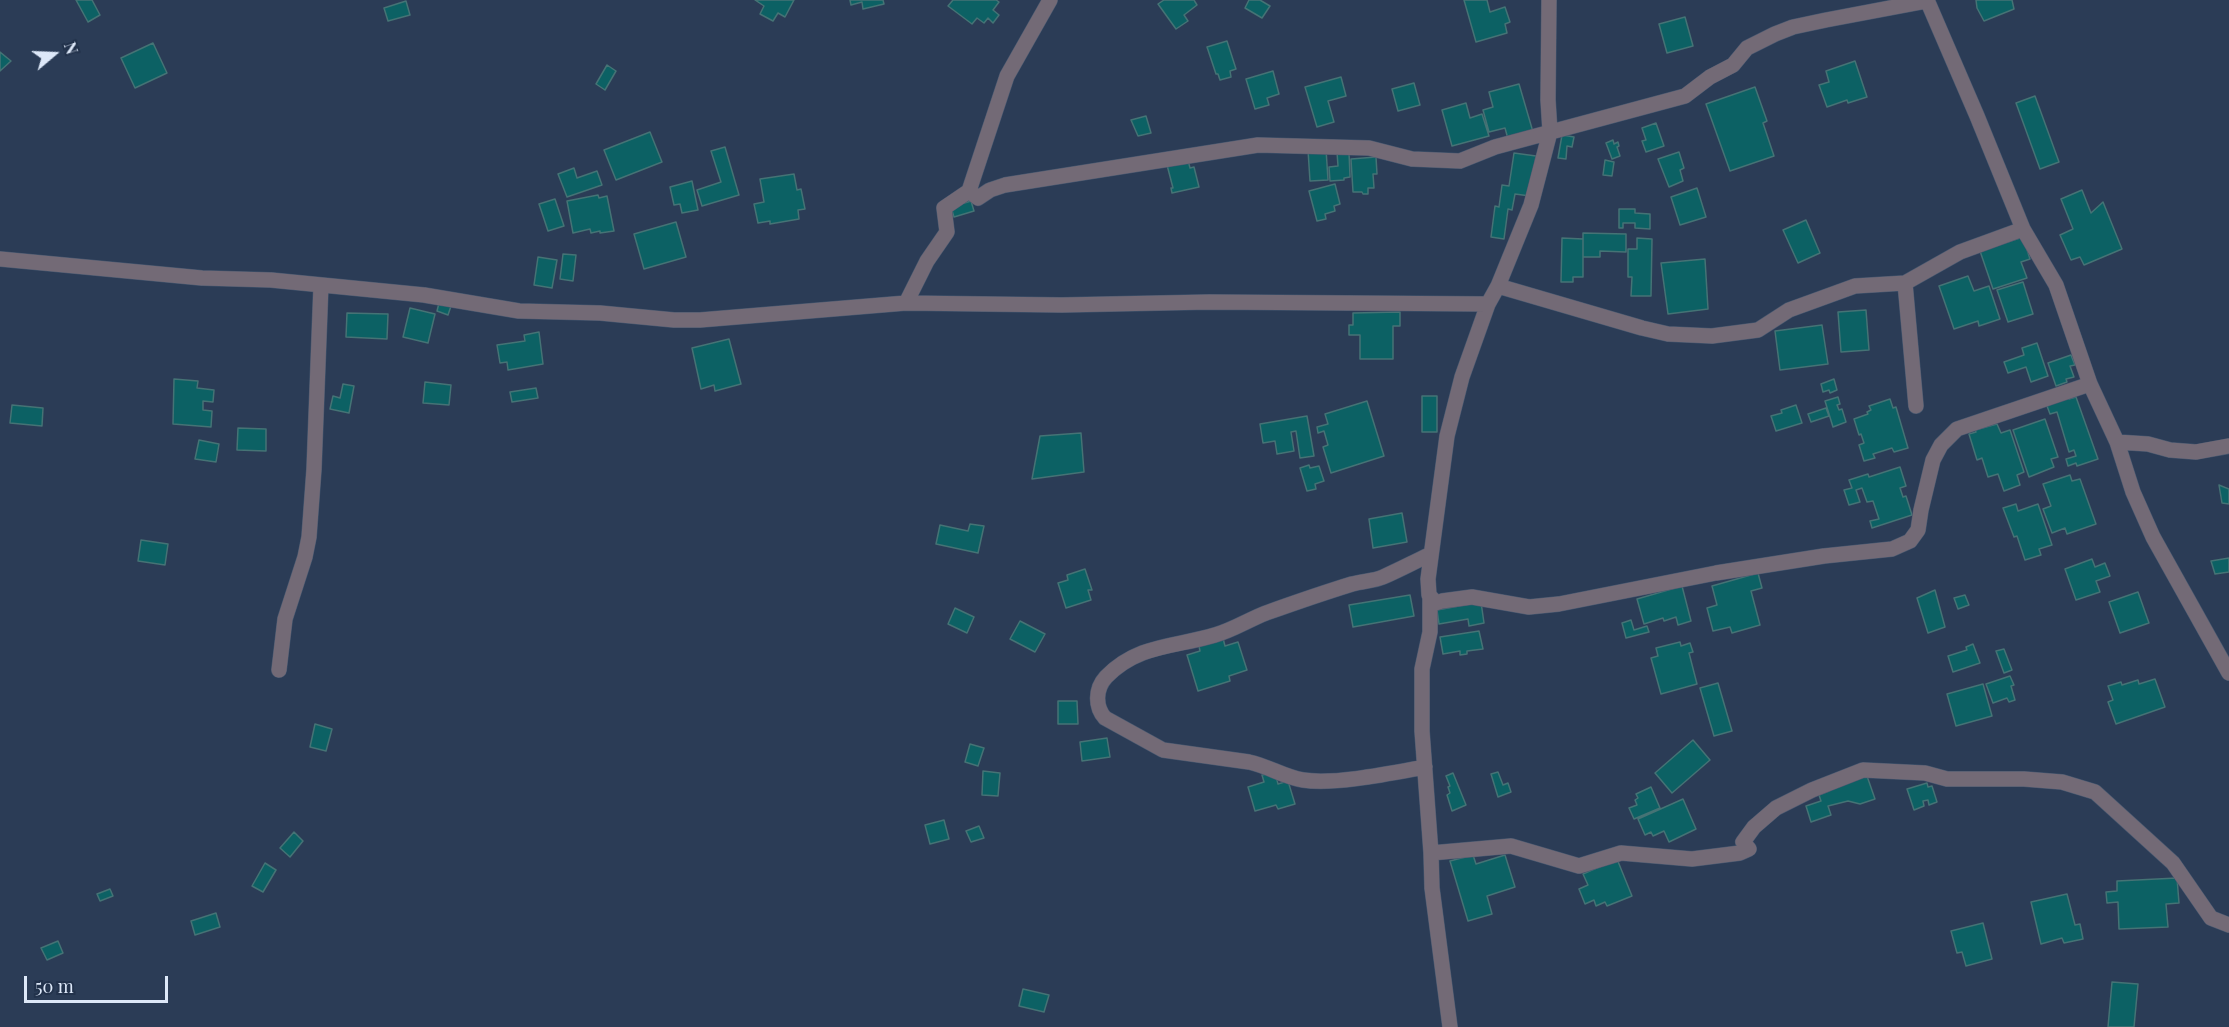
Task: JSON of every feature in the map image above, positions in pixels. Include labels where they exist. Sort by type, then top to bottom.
[{"type":"street","points":[[906,303],[927,261],[947,232],[944,208],[969,191],[1007,76],[1050,0]]},
{"type":"street","points":[[1450,1027],[1432,888],[1421,704],[1422,669],[1430,632],[1429,555],[1447,436],[1462,376],[1488,304],[1498,286],[1531,205],[1550,132],[1549,0]]},
{"type":"street","points":[[969,191],[978,198],[990,190],[1005,186],[1258,145],[1369,148],[1412,159],[1460,161],[1495,147],[1685,96],[1710,77],[1733,64],[1747,48],[1793,27],[1927,0],[2023,229],[2056,285],[2090,384],[2117,442],[2133,492],[2153,537],[2229,674]]},
{"type":"street","points":[[1498,286],[1642,328],[1668,334],[1712,336],[1758,330],[1789,310],[1855,286],[1905,283],[1960,252],[2023,229]]},
{"type":"street","points":[[0,259],[202,278],[271,280],[424,295],[519,311],[600,313],[674,320],[700,320],[906,303],[1488,304]]},
{"type":"street","points":[[1905,283],[1916,406]]},
{"type":"street","points":[[279,670],[285,619],[303,565],[309,537],[321,285]]},
{"type":"street","points":[[1430,598],[1436,603],[1472,597],[1529,607],[1824,556],[1892,549],[1910,541],[1918,530],[1933,460],[1941,445],[1957,429],[2090,384]]},
{"type":"street","points":[[2117,442],[2148,444],[2170,450],[2196,452],[2229,446]]},
{"type":"street","points":[[1425,767],[1332,780],[1300,779],[1249,762],[1163,750],[1106,718],[1100,711],[1097,701],[1104,679],[1142,653],[1166,645],[1216,635],[1264,614],[1353,584],[1381,578],[1429,555]]},
{"type":"street","points":[[1431,853],[1511,846],[1579,866],[1621,853],[1692,859],[1714,857],[1749,849],[1743,842],[1754,827],[1776,808],[1812,790],[1863,770],[1925,773],[1947,779],[2024,779],[2062,782],[2095,792],[2173,863],[2211,918],[2229,925]]},
{"type":"building","points":[[76,0],[92,0],[100,15],[88,22]]},
{"type":"building","points":[[755,0],[794,0],[785,17],[778,13],[773,21],[760,14],[764,6]]},
{"type":"building","points":[[850,0],[883,0],[884,4],[863,9],[862,2],[851,5]]},
{"type":"building","points":[[953,0],[996,0],[999,2],[993,10],[999,15],[993,23],[988,18],[984,23],[977,18],[972,24],[948,6]]},
{"type":"building","points":[[1164,0],[1194,0],[1197,5],[1184,15],[1188,21],[1176,29],[1158,4]]},
{"type":"building","points":[[1249,0],[1260,0],[1270,6],[1262,18],[1245,8]]},
{"type":"building","points":[[1464,0],[1487,0],[1490,12],[1505,7],[1510,22],[1505,24],[1507,33],[1476,42]]},
{"type":"building","points":[[1976,0],[2012,0],[2014,9],[1984,21],[1977,8]]},
{"type":"building","points":[[406,1],[410,15],[388,21],[384,8]]},
{"type":"building","points":[[1685,17],[1693,46],[1667,53],[1659,24]]},
{"type":"building","points":[[1227,41],[1236,69],[1230,71],[1231,77],[1220,80],[1207,47]]},
{"type":"building","points":[[153,43],[167,73],[135,88],[121,58]]},
{"type":"building","points":[[0,52],[11,61],[0,71]]},
{"type":"building","points":[[1855,61],[1867,97],[1848,103],[1847,100],[1827,107],[1819,85],[1829,82],[1826,71]]},
{"type":"building","points":[[607,65],[616,71],[605,90],[596,84]]},
{"type":"building","points":[[1273,71],[1279,94],[1267,98],[1269,105],[1255,109],[1246,79]]},
{"type":"building","points":[[1341,77],[1346,96],[1328,101],[1334,122],[1317,127],[1305,87]]},
{"type":"building","points":[[1414,83],[1420,105],[1398,111],[1392,89]]},
{"type":"building","points":[[1519,84],[1533,132],[1508,139],[1505,128],[1489,132],[1483,110],[1493,107],[1489,92]]},
{"type":"building","points":[[1755,87],[1767,121],[1763,123],[1774,156],[1730,171],[1706,104]]},
{"type":"building","points":[[2035,96],[2059,162],[2040,169],[2016,103]]},
{"type":"building","points":[[1466,103],[1470,118],[1482,114],[1489,136],[1452,146],[1442,110]]},
{"type":"building","points":[[1146,116],[1151,133],[1138,136],[1131,120]]},
{"type":"building","points":[[1656,123],[1664,146],[1646,152],[1642,141],[1646,140],[1642,128]]},
{"type":"building","points":[[650,132],[662,162],[616,180],[604,150]]},
{"type":"building","points":[[1562,135],[1574,137],[1572,147],[1567,146],[1566,159],[1558,158]]},
{"type":"building","points":[[1613,140],[1614,144],[1618,142],[1620,156],[1612,159],[1606,143]]},
{"type":"building","points":[[725,147],[739,195],[702,206],[697,190],[721,182],[711,151]]},
{"type":"building","points":[[1326,149],[1328,180],[1310,181],[1308,150]]},
{"type":"building","points":[[1337,152],[1349,152],[1350,177],[1330,181],[1329,167],[1338,166]]},
{"type":"building","points":[[1679,152],[1684,168],[1680,170],[1683,181],[1669,187],[1658,159]]},
{"type":"building","points":[[1514,153],[1536,156],[1530,196],[1515,194],[1512,210],[1508,209],[1504,239],[1491,237],[1495,206],[1499,207],[1502,185],[1509,186]]},
{"type":"building","points":[[1376,157],[1377,174],[1373,174],[1374,188],[1368,188],[1368,194],[1353,192],[1351,159]]},
{"type":"building","points":[[1188,160],[1190,168],[1194,167],[1199,187],[1172,193],[1171,188],[1173,188],[1167,165]]},
{"type":"building","points":[[1605,160],[1614,162],[1612,176],[1603,175]]},
{"type":"building","points":[[574,168],[577,178],[597,171],[602,185],[567,197],[558,174]]},
{"type":"building","points":[[794,174],[797,190],[801,189],[805,209],[798,210],[799,219],[770,224],[770,221],[758,223],[754,204],[764,202],[760,179]]},
{"type":"building","points":[[692,181],[698,210],[682,213],[680,204],[674,205],[670,187]]},
{"type":"building","points":[[1335,184],[1340,204],[1334,206],[1335,211],[1325,214],[1326,219],[1317,221],[1309,191]]},
{"type":"building","points":[[1697,188],[1706,217],[1680,225],[1671,197]]},
{"type":"building","points":[[2082,190],[2091,213],[2103,202],[2122,249],[2084,265],[2080,257],[2071,260],[2060,235],[2073,229],[2061,199]]},
{"type":"building","points":[[598,195],[599,198],[607,196],[614,231],[591,233],[590,229],[573,233],[567,201]]},
{"type":"building","points":[[555,199],[564,226],[548,231],[539,204]]},
{"type":"building","points":[[971,201],[974,211],[954,217],[951,207]]},
{"type":"building","points":[[1619,209],[1635,209],[1635,213],[1650,214],[1650,229],[1635,228],[1635,223],[1623,223],[1623,228],[1619,228]]},
{"type":"building","points":[[1806,220],[1820,253],[1798,263],[1783,230]]},
{"type":"building","points":[[676,222],[686,257],[644,269],[634,234]]},
{"type":"building","points":[[1583,233],[1626,234],[1626,252],[1600,251],[1600,257],[1583,257]]},
{"type":"building","points":[[2023,237],[2030,259],[2021,262],[2027,278],[1993,289],[1980,251]]},
{"type":"building","points":[[1562,238],[1583,239],[1583,277],[1573,277],[1573,282],[1561,282]]},
{"type":"building","points":[[1637,238],[1652,239],[1651,296],[1631,296],[1632,277],[1628,277],[1628,249],[1637,249]]},
{"type":"building","points":[[563,254],[576,255],[573,281],[560,279]]},
{"type":"building","points":[[538,257],[557,260],[552,288],[534,285]]},
{"type":"building","points":[[1705,259],[1708,309],[1668,314],[1661,263]]},
{"type":"building","points":[[1968,276],[1974,291],[1989,286],[2000,319],[1979,326],[1978,321],[1954,329],[1939,286]]},
{"type":"building","points":[[2023,282],[2033,314],[2008,322],[1997,290]]},
{"type":"building","points":[[440,299],[452,303],[448,315],[437,311]]},
{"type":"building","points":[[410,308],[435,314],[428,343],[403,337]]},
{"type":"building","points":[[1866,310],[1869,350],[1841,352],[1838,312]]},
{"type":"building","points":[[1400,312],[1400,326],[1393,326],[1393,359],[1360,359],[1360,335],[1349,335],[1349,325],[1353,325],[1353,313]]},
{"type":"building","points":[[347,313],[388,314],[387,339],[346,337]]},
{"type":"building","points":[[1822,325],[1828,364],[1780,370],[1775,331]]},
{"type":"building","points":[[539,332],[543,364],[508,370],[507,362],[500,363],[497,345],[525,341],[524,335]]},
{"type":"building","points":[[729,339],[741,384],[715,391],[714,385],[701,389],[692,348]]},
{"type":"building","points":[[2037,343],[2048,376],[2031,382],[2026,367],[2008,373],[2004,362],[2024,355],[2022,348]]},
{"type":"building","points":[[2071,355],[2075,365],[2070,366],[2074,377],[2056,386],[2048,363]]},
{"type":"building","points":[[174,379],[198,381],[197,388],[214,390],[213,402],[203,401],[203,410],[212,411],[211,427],[173,424]]},
{"type":"building","points":[[1834,379],[1837,390],[1830,393],[1829,390],[1823,392],[1821,384]]},
{"type":"building","points":[[425,382],[451,385],[449,405],[423,403]]},
{"type":"building","points":[[343,384],[354,386],[349,413],[330,409],[333,396],[340,398]]},
{"type":"building","points":[[536,388],[538,398],[512,402],[510,392]]},
{"type":"building","points":[[1422,396],[1437,396],[1437,432],[1422,432]]},
{"type":"building","points":[[2068,396],[2069,399],[2076,397],[2098,459],[2077,466],[2076,463],[2068,466],[2066,459],[2076,456],[2074,450],[2069,452],[2057,412],[2050,414],[2047,406]]},
{"type":"building","points":[[1838,397],[1840,404],[1837,405],[1839,410],[1842,409],[1846,422],[1833,427],[1825,401]]},
{"type":"building","points":[[1890,399],[1893,408],[1896,407],[1908,448],[1894,452],[1892,448],[1873,454],[1875,458],[1864,461],[1859,445],[1864,443],[1854,419],[1868,414],[1867,412],[1871,410],[1869,406]]},
{"type":"building","points":[[1367,401],[1384,456],[1331,473],[1323,447],[1328,445],[1324,431],[1318,433],[1317,427],[1328,424],[1325,414]]},
{"type":"building","points":[[12,405],[43,408],[42,426],[10,423]]},
{"type":"building","points":[[1796,405],[1802,423],[1776,431],[1771,416]]},
{"type":"building","points":[[1826,408],[1829,416],[1811,422],[1808,414]]},
{"type":"building","points":[[1307,416],[1314,456],[1300,458],[1296,431],[1291,432],[1294,451],[1277,454],[1275,441],[1263,443],[1260,424]]},
{"type":"building","points":[[2045,419],[2058,457],[2051,459],[2054,467],[2029,477],[2013,430]]},
{"type":"building","points":[[1997,424],[2001,433],[2010,430],[2024,472],[2017,475],[2020,485],[2004,491],[1998,474],[1988,477],[1982,458],[1977,460],[1969,434]]},
{"type":"building","points":[[238,428],[266,429],[266,451],[237,450]]},
{"type":"building","points":[[1081,433],[1084,472],[1032,479],[1040,436]]},
{"type":"building","points":[[199,440],[219,444],[216,462],[195,459]]},
{"type":"building","points":[[1309,465],[1310,468],[1319,466],[1324,481],[1315,484],[1316,489],[1307,491],[1300,468]]},
{"type":"building","points":[[1900,467],[1906,486],[1900,488],[1903,497],[1906,496],[1912,515],[1872,528],[1870,521],[1879,519],[1873,501],[1867,502],[1862,488],[1856,490],[1860,502],[1849,505],[1844,490],[1852,488],[1849,480],[1868,474],[1869,477]]},
{"type":"building","points":[[2070,475],[2072,481],[2080,479],[2096,524],[2067,534],[2065,528],[2052,533],[2043,509],[2051,506],[2043,484]]},
{"type":"building","points":[[2219,485],[2229,489],[2229,504],[2222,503]]},
{"type":"building","points":[[2016,504],[2018,511],[2038,504],[2052,545],[2039,549],[2041,555],[2025,560],[2017,536],[2014,537],[2003,508]]},
{"type":"building","points":[[1402,513],[1407,542],[1373,548],[1369,519]]},
{"type":"building","points":[[970,524],[984,526],[978,553],[936,544],[940,525],[968,531]]},
{"type":"building","points":[[141,540],[168,544],[165,565],[138,561]]},
{"type":"building","points":[[2229,558],[2229,572],[2215,574],[2211,561]]},
{"type":"building","points":[[2092,559],[2095,567],[2105,563],[2110,576],[2096,581],[2100,592],[2076,600],[2065,569]]},
{"type":"building","points":[[1085,569],[1092,590],[1088,590],[1091,600],[1066,608],[1058,583],[1068,580],[1067,575]]},
{"type":"building","points":[[1758,573],[1762,588],[1751,591],[1760,625],[1732,633],[1730,627],[1713,631],[1707,608],[1717,605],[1712,586]]},
{"type":"building","points":[[1682,586],[1691,621],[1678,625],[1676,617],[1664,621],[1663,618],[1644,624],[1637,599]]},
{"type":"building","points":[[1935,590],[1945,627],[1928,633],[1917,598]]},
{"type":"building","points":[[2138,592],[2149,623],[2120,633],[2109,602]]},
{"type":"building","points":[[1410,595],[1414,616],[1353,627],[1349,605]]},
{"type":"building","points":[[1965,595],[1969,605],[1958,609],[1954,598]]},
{"type":"building","points":[[1481,602],[1484,623],[1469,626],[1468,619],[1439,624],[1437,610]]},
{"type":"building","points":[[955,608],[974,617],[967,633],[948,624]]},
{"type":"building","points":[[1631,620],[1634,630],[1647,626],[1649,632],[1626,638],[1622,623]]},
{"type":"building","points":[[1020,621],[1045,634],[1035,652],[1010,639]]},
{"type":"building","points":[[1479,631],[1483,649],[1467,651],[1467,654],[1460,655],[1460,651],[1443,654],[1440,637]]},
{"type":"building","points":[[1223,638],[1225,646],[1238,642],[1247,670],[1229,676],[1230,681],[1198,691],[1187,655],[1200,651],[1199,646]]},
{"type":"building","points":[[1680,642],[1681,646],[1690,643],[1693,652],[1689,653],[1697,684],[1661,694],[1651,658],[1658,656],[1656,648]]},
{"type":"building","points":[[1973,644],[1980,663],[1953,672],[1948,656],[1967,650],[1966,647]]},
{"type":"building","points":[[2004,649],[2012,670],[2004,673],[1996,651]]},
{"type":"building","points":[[2010,676],[2014,685],[2011,686],[2015,700],[2009,702],[2007,698],[1993,703],[1986,684]]},
{"type":"building","points":[[2155,679],[2165,707],[2116,724],[2108,702],[2113,700],[2108,686],[2138,680],[2139,684]]},
{"type":"building","points":[[1718,683],[1732,731],[1714,736],[1700,688]]},
{"type":"building","points":[[1983,684],[1992,716],[1956,726],[1947,694]]},
{"type":"building","points":[[1058,701],[1077,701],[1078,724],[1058,724]]},
{"type":"building","points":[[315,724],[332,729],[326,751],[310,747]]},
{"type":"building","points":[[1107,738],[1110,757],[1082,761],[1080,742]]},
{"type":"building","points":[[1693,740],[1710,760],[1672,793],[1655,773]]},
{"type":"building","points":[[970,744],[984,748],[978,766],[965,762]]},
{"type":"building","points":[[983,771],[1000,773],[998,796],[982,795]]},
{"type":"building","points":[[1275,772],[1278,784],[1288,781],[1295,804],[1278,809],[1276,805],[1255,811],[1248,787],[1264,782],[1262,775]]},
{"type":"building","points":[[1498,772],[1503,785],[1508,783],[1511,792],[1498,797],[1491,774]]},
{"type":"building","points":[[1453,773],[1466,805],[1452,811],[1447,795],[1450,793],[1448,787],[1450,786],[1446,776]]},
{"type":"building","points":[[1867,776],[1875,799],[1860,804],[1848,801],[1828,806],[1831,815],[1811,822],[1806,806],[1821,801],[1819,795],[1829,791],[1828,789]]},
{"type":"building","points":[[1927,783],[1928,787],[1932,786],[1937,802],[1929,805],[1928,800],[1923,801],[1924,806],[1914,810],[1907,789]]},
{"type":"building","points":[[1651,787],[1660,808],[1634,819],[1629,808],[1637,805],[1636,794]]},
{"type":"building","points":[[1683,799],[1696,829],[1669,842],[1664,831],[1653,836],[1651,832],[1645,835],[1638,819]]},
{"type":"building","points":[[944,820],[949,839],[930,844],[925,825]]},
{"type":"building","points":[[979,826],[984,838],[971,842],[966,831]]},
{"type":"building","points":[[294,832],[303,841],[290,857],[280,848]]},
{"type":"building","points":[[1473,855],[1476,864],[1505,855],[1515,887],[1487,896],[1492,914],[1468,921],[1450,861]]},
{"type":"building","points":[[1617,859],[1632,896],[1607,906],[1605,902],[1596,906],[1594,900],[1585,904],[1579,889],[1588,885],[1583,874]]},
{"type":"building","points":[[265,863],[276,870],[263,892],[252,886]]},
{"type":"building","points":[[2177,878],[2179,903],[2166,904],[2168,927],[2119,929],[2118,902],[2107,903],[2106,892],[2117,891],[2117,881]]},
{"type":"building","points":[[110,889],[113,896],[100,901],[97,894]]},
{"type":"building","points":[[2067,894],[2075,925],[2080,924],[2083,939],[2064,943],[2062,938],[2041,944],[2031,902]]},
{"type":"building","points":[[216,913],[220,927],[195,935],[191,921]]},
{"type":"building","points":[[1983,923],[1992,959],[1966,966],[1962,952],[1957,953],[1951,931]]},
{"type":"building","points":[[58,941],[63,953],[47,960],[41,948]]},
{"type":"building","points":[[2112,982],[2138,984],[2134,1027],[2108,1027]]},
{"type":"building","points":[[1023,989],[1049,995],[1044,1012],[1019,1006]]}]
